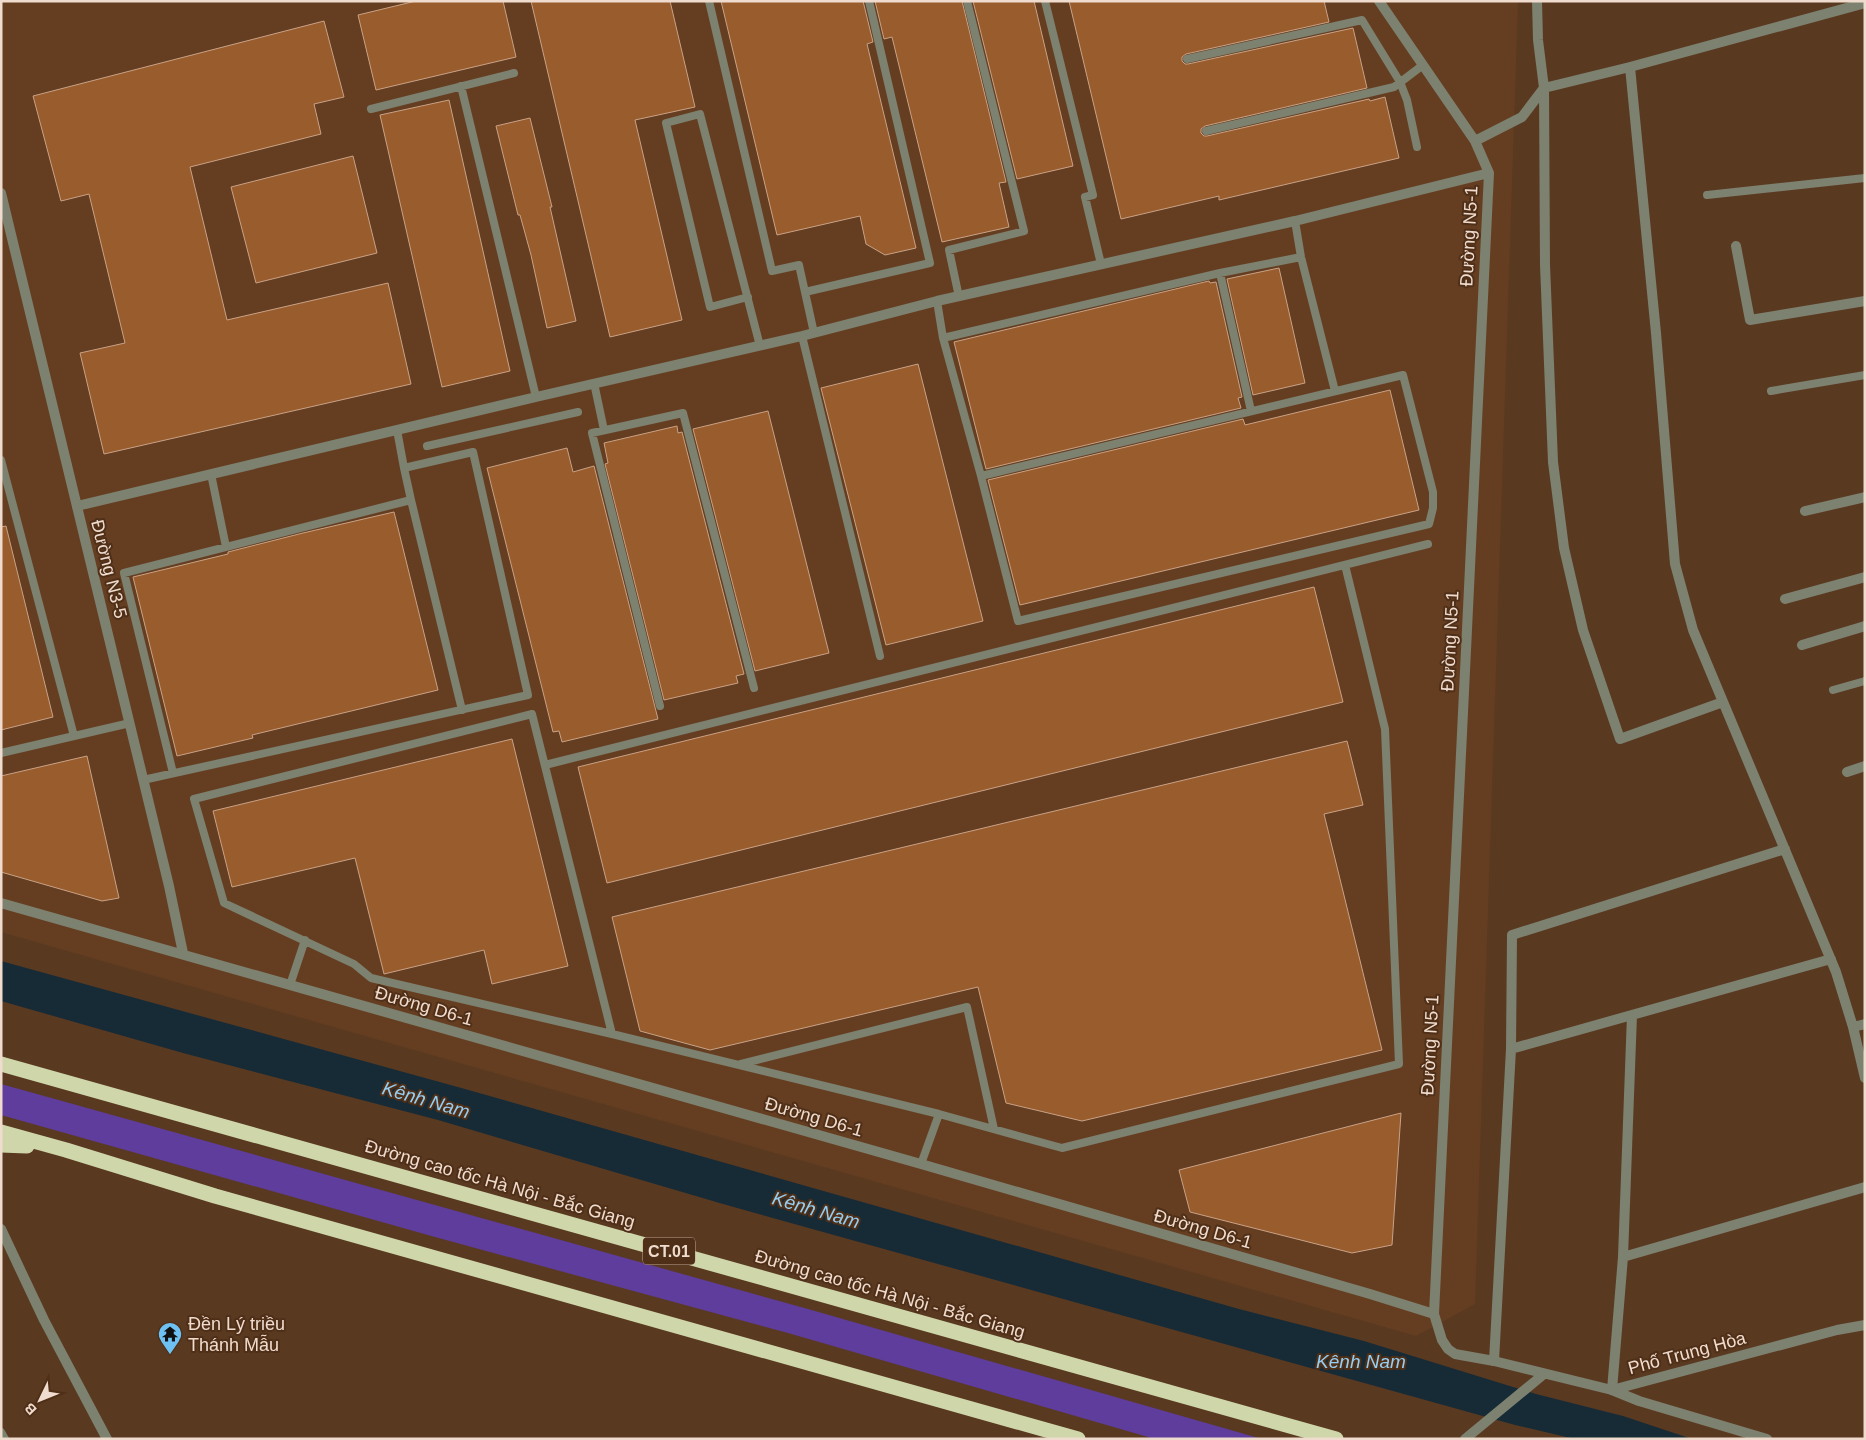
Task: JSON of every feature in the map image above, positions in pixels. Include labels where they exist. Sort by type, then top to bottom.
[{"type":"highway","name":"Đường cao tốc Hà Nội - Bắc Giang","points":[[1,1064],[1336,1439]]},
{"type":"highway","points":[[1,1132],[215,1196],[1078,1439]]},
{"type":"highway","points":[[1,1145],[66,1150]]},
{"type":"street","name":"Đường N5-1","points":[[1379,1],[1475,141],[1489,173],[1434,1314],[1442,1340],[1448,1349],[1455,1354],[1494,1361]]},
{"type":"street","points":[[1537,1],[1538,40],[1544,88],[1545,264],[1553,462],[1564,548],[1584,630],[1620,739],[1723,702]]},
{"type":"street","points":[[1475,141],[1522,117],[1544,88],[1630,67],[1865,3]]},
{"type":"street","points":[[1630,67],[1656,333],[1675,564],[1693,630],[1831,960],[1853,1027],[1865,1078]]},
{"type":"street","points":[[77,506],[802,336],[958,296],[1295,221],[1489,173]]},
{"type":"street","name":"Đường N3-5","points":[[1,193],[169,886],[183,954]]},
{"type":"street","points":[[1736,246],[1750,320],[1865,301]]},
{"type":"street","points":[[1805,511],[1865,497]]},
{"type":"street","points":[[1785,599],[1865,577]]},
{"type":"street","points":[[1802,645],[1865,626]]},
{"type":"street","points":[[1847,772],[1865,766]]},
{"type":"street","points":[[1494,1361],[1511,1048],[1512,935],[1784,849]]},
{"type":"street","name":"Đường D6-1","points":[[1,903],[921,1164],[1434,1314]]},
{"type":"street","points":[[1511,1048],[1831,960]]},
{"type":"street","points":[[1632,1015],[1623,1257],[1612,1390],[1639,1402],[1767,1439]]},
{"type":"street","points":[[1853,1027],[1865,1024]]},
{"type":"street","points":[[1623,1257],[1865,1187]]},
{"type":"street","points":[[1,1230],[5,1244],[107,1439]]},
{"type":"street","name":"Phố Trung Hòa","points":[[1494,1361],[1612,1390],[1837,1330],[1865,1325]]},
{"type":"street","points":[[1465,1439],[1544,1374]]},
{"type":"lane","points":[[709,1],[772,271],[799,265],[814,333]]},
{"type":"lane","points":[[805,292],[930,263],[869,1]]},
{"type":"lane","points":[[958,296],[949,250],[1024,231],[967,1]]},
{"type":"lane","points":[[1045,1],[1093,195],[1085,197],[1101,264]]},
{"type":"lane","points":[[1187,59],[1362,20],[1400,82],[1407,100],[1418,147]]},
{"type":"lane","points":[[1206,131],[1394,87],[1423,65]]},
{"type":"lane","points":[[371,109],[514,73]]},
{"type":"lane","points":[[461,86],[536,397]]},
{"type":"lane","points":[[748,297],[710,307],[666,123],[700,114],[748,297],[760,346]]},
{"type":"lane","points":[[1707,195],[1865,178]]},
{"type":"lane","points":[[1295,221],[1301,257],[1335,391]]},
{"type":"lane","points":[[942,338],[1220,273],[1301,257]]},
{"type":"lane","points":[[1220,273],[1251,411]]},
{"type":"lane","points":[[937,301],[942,338],[981,476],[1018,621],[1429,524],[1433,508],[1433,492],[1403,375],[981,476]]},
{"type":"lane","points":[[802,336],[880,656]]},
{"type":"lane","points":[[1771,390],[1865,375]]},
{"type":"lane","points":[[594,384],[604,430]]},
{"type":"lane","points":[[427,446],[578,412]]},
{"type":"lane","points":[[660,706],[592,433],[683,413],[754,688]]},
{"type":"lane","points":[[397,430],[411,500],[462,710]]},
{"type":"lane","points":[[143,780],[528,695],[474,452],[404,468]]},
{"type":"lane","points":[[1,460],[74,736]]},
{"type":"lane","points":[[211,474],[226,547]]},
{"type":"lane","points":[[172,773],[124,573],[411,500]]},
{"type":"lane","points":[[545,765],[1428,544]]},
{"type":"lane","points":[[612,1034],[532,714],[194,799],[224,903],[354,964],[371,978],[612,1034],[939,1114],[1062,1148],[1399,1064],[1385,729],[1345,565]]},
{"type":"lane","points":[[1833,690],[1865,681]]},
{"type":"lane","points":[[1,753],[130,723]]},
{"type":"lane","points":[[290,986],[305,940]]},
{"type":"lane","points":[[739,1065],[967,1007],[994,1129]]},
{"type":"lane","points":[[921,1164],[939,1114]]},
{"type":"lane","points":[[1,1432],[5,1439]]},
{"type":"shaded area","points":[[1,1],[1518,1],[1475,1304],[1416,1336],[1,932]]},
{"type":"shaded area","points":[[1,1084],[808,1309],[1262,1439],[1155,1439],[788,1333],[435,1237],[1,1115]]},
{"type":"water","name":"Kênh Nam","points":[[1,961],[465,1089],[1239,1309],[1364,1341],[1536,1394],[1623,1416],[1692,1439],[1575,1439],[1515,1425],[723,1204],[438,1120],[183,1053],[1,1001]]},
{"type":"building","points":[[416,1],[503,1],[516,57],[376,90],[358,15]]},
{"type":"building","points":[[531,1],[670,1],[695,107],[635,120],[682,320],[610,337]]},
{"type":"building","points":[[721,1],[863,1],[873,42],[867,44],[916,248],[885,255],[866,244],[860,216],[777,235]]},
{"type":"building","points":[[875,1],[962,1],[1006,182],[999,183],[1009,227],[942,242],[892,37],[884,39]]},
{"type":"building","points":[[973,1],[1034,1],[1073,166],[1017,179]]},
{"type":"building","points":[[1069,1],[1324,1],[1329,22],[1186,54],[1182,57],[1182,61],[1188,64],[1353,28],[1367,88],[1205,126],[1201,129],[1201,133],[1207,136],[1385,97],[1399,158],[1219,200],[1219,196],[1121,219]]},
{"type":"building","points":[[324,21],[344,97],[314,104],[321,134],[190,167],[227,320],[388,283],[411,384],[104,454],[80,353],[125,343],[89,194],[61,201],[33,96]]},
{"type":"building","points":[[449,100],[510,371],[442,387],[380,115]]},
{"type":"building","points":[[530,118],[552,207],[550,207],[576,321],[547,328],[531,255],[520,215],[518,215],[496,126]]},
{"type":"building","points":[[353,156],[377,253],[256,283],[231,187]]},
{"type":"building","points":[[1279,268],[1305,383],[1253,395],[1227,279]]},
{"type":"building","points":[[1209,281],[1210,283],[1216,282],[1242,397],[1238,398],[1241,408],[986,469],[954,342]]},
{"type":"building","points":[[918,364],[983,621],[886,645],[821,388]]},
{"type":"building","points":[[1390,390],[1419,510],[1020,605],[988,480],[1243,419],[1245,425]]},
{"type":"building","points":[[768,411],[829,653],[755,671],[693,429]]},
{"type":"building","points":[[677,426],[678,433],[682,432],[744,674],[736,676],[738,683],[664,700],[605,464],[608,463],[604,443]]},
{"type":"building","points":[[567,448],[573,472],[594,466],[658,719],[562,742],[559,731],[553,732],[487,468]]},
{"type":"building","points":[[394,512],[438,690],[252,735],[253,738],[177,756],[133,577],[228,554],[228,552],[303,533]]},
{"type":"building","points":[[6,526],[53,717],[1,730],[1,527]]},
{"type":"building","points":[[1314,587],[1343,702],[607,883],[578,767]]},
{"type":"building","points":[[512,739],[568,966],[492,984],[484,950],[384,974],[355,858],[232,887],[213,811]]},
{"type":"building","points":[[1347,741],[1363,805],[1324,814],[1382,1050],[1082,1121],[1006,1103],[978,987],[710,1050],[640,1031],[612,917]]},
{"type":"building","points":[[87,756],[119,898],[102,901],[1,872],[1,776]]},
{"type":"building","points":[[1401,1113],[1392,1245],[1352,1253],[1190,1212],[1179,1170]]},
{"type":"place","name":"Đền Lý triều Thánh Mẫu","points":[[170,1355]]}]
